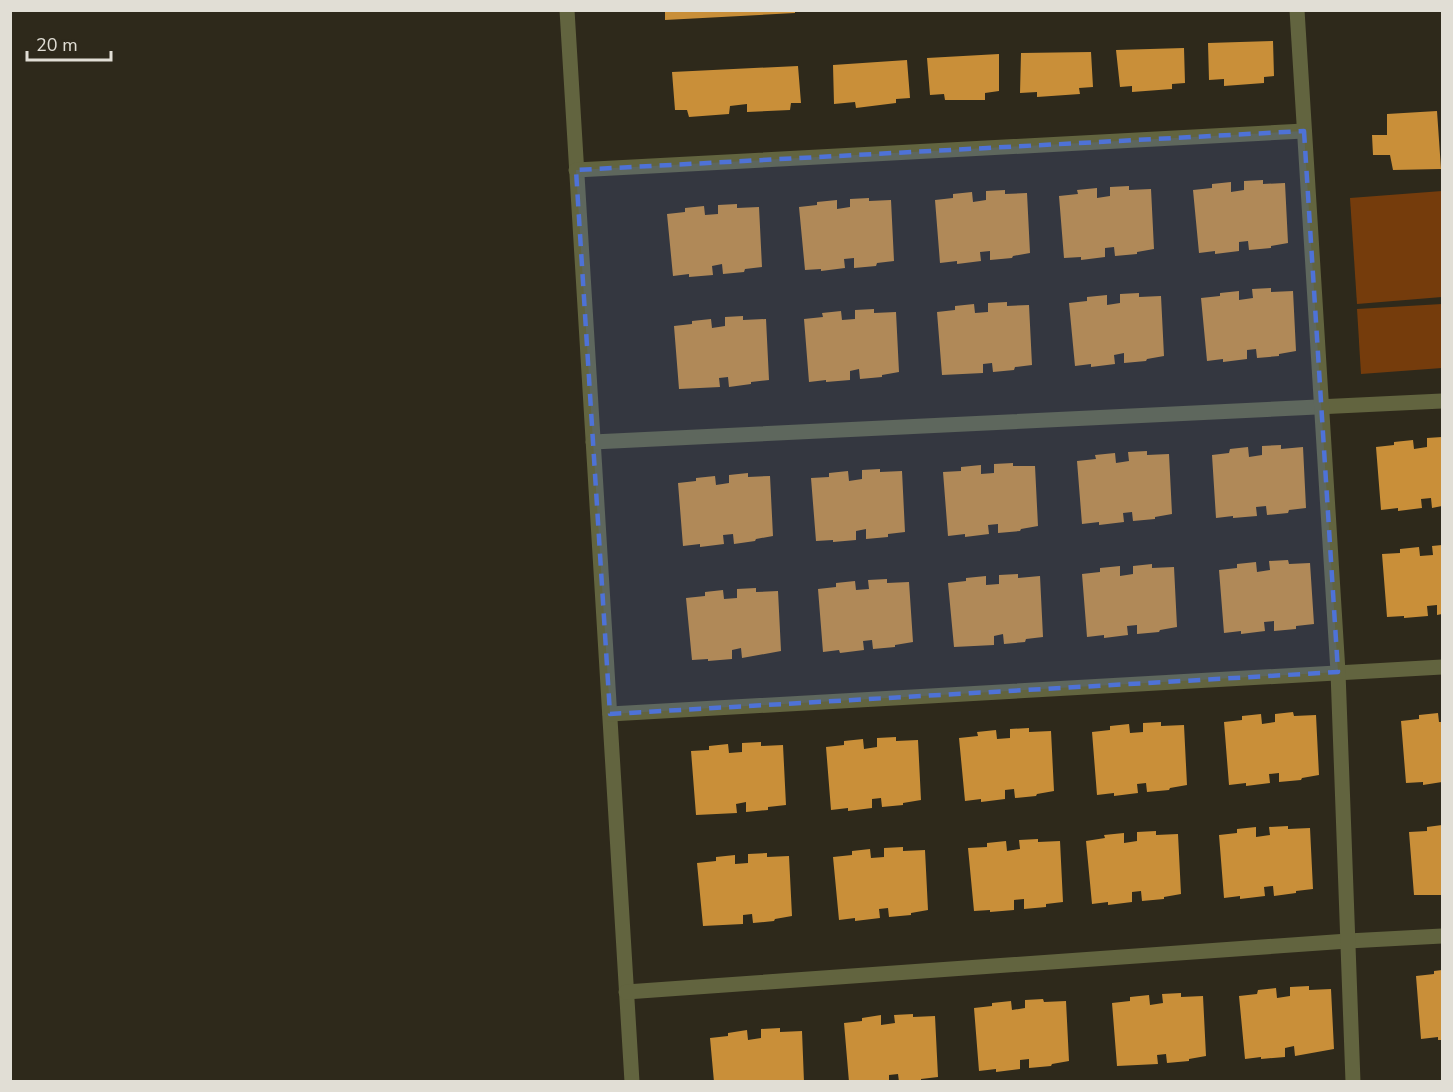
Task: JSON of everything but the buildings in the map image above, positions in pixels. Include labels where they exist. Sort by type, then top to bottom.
[{"type":"street","points":[[567,10],[632,1082]]},
{"type":"street","points":[[1297,10],[1338,672],[1353,1082]]},
{"type":"street","points":[[576,170],[1304,131]]},
{"type":"street","points":[[593,442],[1443,401]]},
{"type":"street","points":[[610,714],[1443,667]]},
{"type":"street","points":[[626,992],[1443,936]]},
{"type":"highlighted area","points":[[1304,131],[1338,672],[610,714],[576,170]]},
{"type":"shaded area","points":[[1442,191],[1442,297],[1357,304],[1350,198]]},
{"type":"shaded area","points":[[1442,304],[1442,368],[1361,374],[1357,309]]}]
